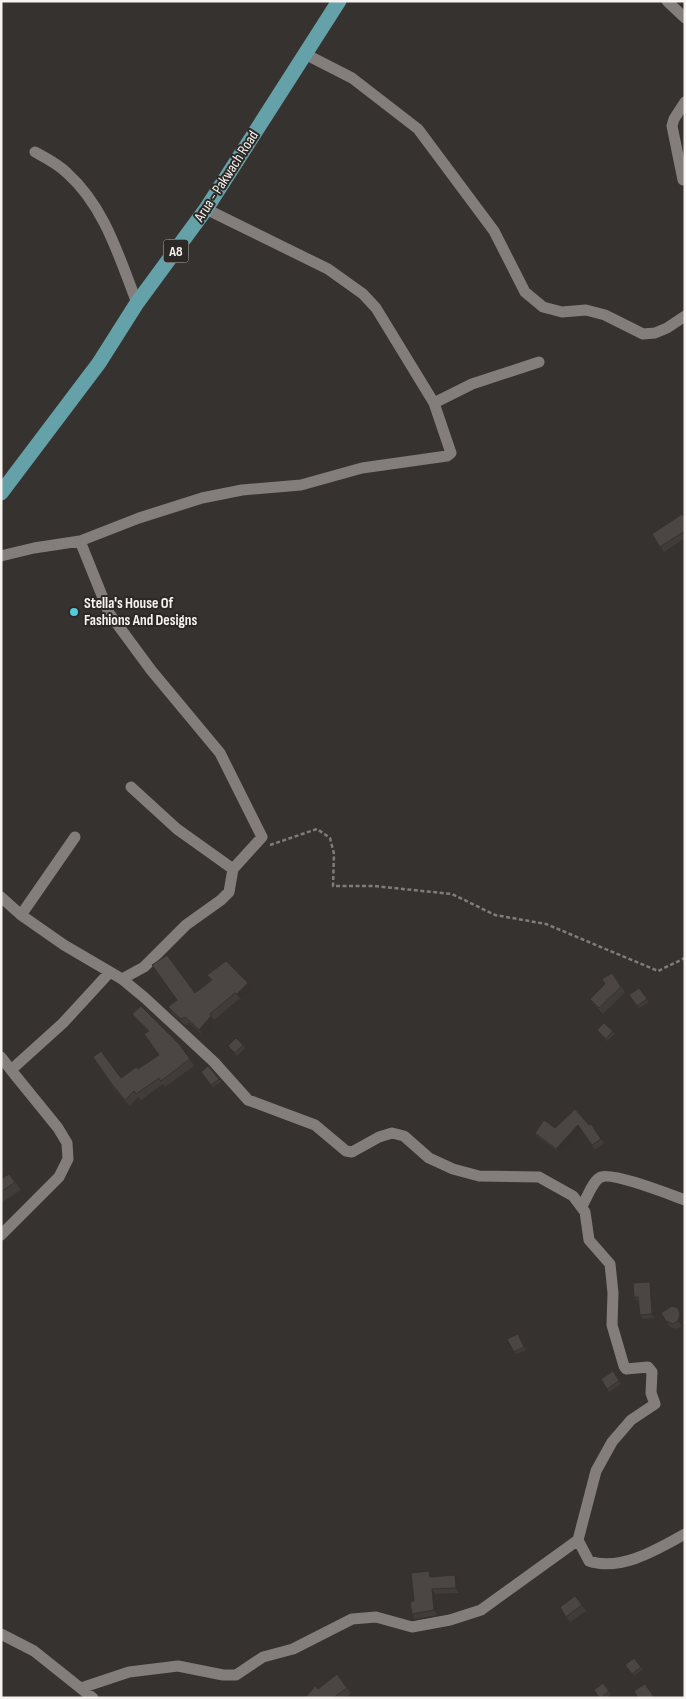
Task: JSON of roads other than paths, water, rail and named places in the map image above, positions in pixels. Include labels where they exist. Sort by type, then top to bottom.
[{"type":"main road","name":"Arua - Pakwach Road","points":[[1,492],[99,363],[138,303],[206,209],[339,1]]},
{"type":"street","points":[[667,1],[685,18]]},
{"type":"street","points":[[305,54],[352,78],[418,129],[494,231],[525,292],[543,307],[562,312],[586,310],[605,315],[643,334],[655,333],[685,316]]},
{"type":"street","points":[[683,180],[672,126],[674,119],[685,102]]},
{"type":"street","points":[[35,152],[67,172],[96,207],[108,228],[138,303]]},
{"type":"street","points":[[1,556],[34,548],[80,541],[139,518],[202,498],[242,490],[301,485],[362,468],[447,456],[451,453],[434,403],[385,322],[363,294],[328,269],[206,209]]},
{"type":"street","points":[[434,403],[472,384],[539,362]]},
{"type":"street","points":[[80,541],[110,613],[152,670],[220,754],[262,837],[233,869],[228,892],[221,900],[186,925],[144,967],[122,979]]},
{"type":"street","points":[[131,787],[178,829],[233,869]]},
{"type":"street","points":[[21,915],[75,837]]},
{"type":"street","points":[[1,897],[21,915],[64,945],[122,979],[146,998],[214,1062],[244,1097],[315,1124],[346,1151],[352,1152],[392,1133],[404,1136],[429,1158],[442,1164],[478,1176],[539,1176],[573,1196],[582,1206],[586,1215],[590,1240],[608,1259],[612,1270],[612,1325],[624,1366],[626,1369],[648,1367],[650,1369],[651,1393],[655,1404],[632,1420],[612,1442],[596,1471],[578,1540],[481,1610],[450,1620],[412,1627],[376,1617],[359,1617],[293,1649],[263,1657],[236,1674],[229,1676],[178,1666],[129,1672],[81,1688]]},
{"type":"street","points":[[11,1070],[63,1023],[109,973]]},
{"type":"street","points":[[1,1057],[58,1128],[67,1143],[68,1158],[58,1177],[1,1235]]},
{"type":"street","points":[[582,1206],[598,1179],[606,1176],[653,1188],[685,1200]]},
{"type":"street","points":[[578,1540],[589,1561],[611,1562],[646,1556],[685,1534]]},
{"type":"street","points":[[1,1634],[34,1651],[93,1698]]},
{"type":"place","name":"Stella's House Of Fashions And Designs","points":[[74,612]]}]
